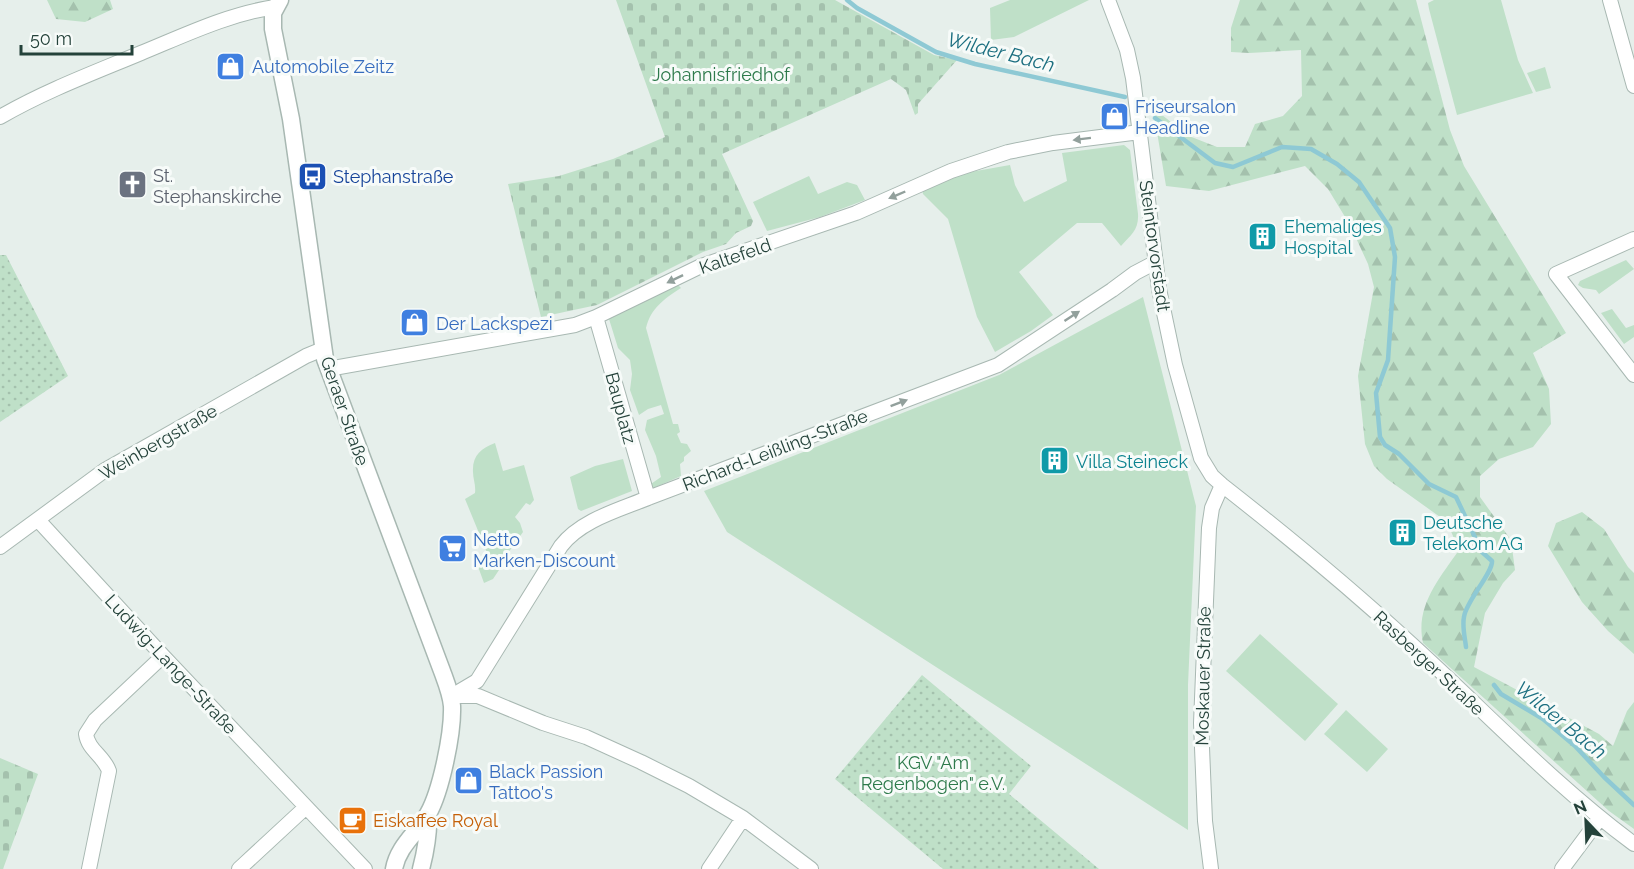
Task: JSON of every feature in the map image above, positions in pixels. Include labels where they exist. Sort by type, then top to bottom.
[{"type":"street","name":"Steintorvorstadt","points":[[1108,0],[1126,50],[1135,89],[1159,289],[1175,365],[1196,445],[1205,468],[1222,485]]},
{"type":"street","points":[[1610,0],[1634,86]]},
{"type":"street","points":[[0,117],[42,94],[171,41],[237,15],[277,4]]},
{"type":"street","name":"Geraer Straße","points":[[277,4],[273,29],[291,119],[323,349],[328,369],[450,697],[452,721],[449,741],[443,771],[428,814]]},
{"type":"street","name":"Kaltefeld","points":[[328,369],[575,325],[701,266],[856,213],[951,171],[1008,152],[1140,128]]},
{"type":"street","points":[[1634,239],[1556,274],[1634,375]]},
{"type":"street","name":"Richard-Leißling-Straße","points":[[450,697],[477,681],[566,539],[599,518],[998,365],[1135,273],[1156,262]]},
{"type":"street","name":"Bauplatz","points":[[596,317],[648,498]]},
{"type":"street","name":"Weinbergstraße","points":[[0,546],[115,465],[299,360],[323,349]]},
{"type":"street","name":"Rasberger Straße","points":[[1222,485],[1334,575],[1411,644],[1550,776],[1634,844]]},
{"type":"street","name":"Moskauer Straße","points":[[1212,869],[1205,821],[1201,712],[1209,528],[1212,508],[1222,485]]},
{"type":"street","name":"Ludwig-Lange-Straße","points":[[38,520],[162,656],[365,869]]},
{"type":"street","points":[[89,869],[109,771],[106,764],[90,747],[86,734],[95,720],[162,656]]},
{"type":"street","points":[[450,697],[478,696],[543,723],[586,737],[670,776],[744,818],[811,869]]},
{"type":"street","points":[[239,869],[306,807]]},
{"type":"street","points":[[394,869],[409,839],[428,814]]},
{"type":"street","points":[[420,869],[427,847],[428,814]]},
{"type":"street","points":[[709,869],[744,818]]},
{"type":"street","points":[[1562,869],[1600,818]]},
{"type":"green space","points":[[47,0],[110,0],[113,9],[85,22],[56,19]]},
{"type":"green space","name":"Johannisfriedhof","points":[[616,0],[835,0],[934,55],[957,60],[918,104],[918,113],[915,115],[906,90],[891,79],[722,154],[753,221],[751,226],[736,233],[726,244],[703,252],[597,305],[541,317],[508,184],[559,176],[613,159],[665,137]]},
{"type":"green space","points":[[1010,0],[1089,0],[1014,37],[991,40],[990,8]]},
{"type":"green space","points":[[1240,0],[1416,0],[1450,130],[1464,166],[1566,333],[1533,353],[1549,389],[1551,424],[1533,447],[1499,459],[1480,476],[1480,497],[1511,540],[1515,570],[1503,583],[1485,613],[1474,667],[1599,734],[1613,746],[1627,711],[1634,702],[1634,829],[1609,811],[1423,643],[1422,617],[1430,594],[1459,550],[1447,522],[1387,479],[1374,466],[1365,444],[1358,376],[1374,287],[1368,264],[1350,225],[1328,189],[1305,166],[1209,191],[1166,186],[1153,108],[1189,136],[1217,147],[1245,147],[1255,124],[1283,116],[1302,96],[1301,50],[1231,52],[1231,28]]},
{"type":"green space","points":[[1434,0],[1501,0],[1518,60],[1533,93],[1457,115],[1429,9],[1428,3]]},
{"type":"green space","points":[[1545,67],[1551,88],[1536,92],[1527,73]]},
{"type":"green space","points":[[1124,145],[1130,150],[1138,214],[1134,232],[1121,246],[1102,223],[1077,223],[1019,272],[1053,315],[995,352],[977,317],[948,219],[923,194],[922,189],[959,174],[1010,165],[1015,185],[1024,202],[1067,181],[1062,153]]},
{"type":"green space","points":[[809,176],[818,194],[847,182],[857,185],[865,200],[820,217],[767,231],[753,202]]},
{"type":"green space","points":[[0,255],[6,255],[68,376],[0,422]]},
{"type":"green space","points":[[1626,260],[1634,269],[1599,294],[1596,290],[1578,285],[1580,281]]},
{"type":"green space","points":[[677,284],[681,288],[659,305],[651,315],[646,328],[673,424],[678,424],[680,432],[677,434],[681,443],[687,444],[691,451],[680,464],[681,476],[651,489],[648,486],[661,477],[656,456],[645,430],[647,420],[664,414],[661,405],[639,415],[630,390],[632,374],[630,360],[618,348],[609,319]]},
{"type":"green space","points":[[1143,297],[1196,506],[1188,685],[1188,830],[727,532],[704,491],[999,375]]},
{"type":"green space","points":[[1612,309],[1626,328],[1634,325],[1634,337],[1624,344],[1601,313]]},
{"type":"green space","points":[[495,443],[503,471],[524,465],[534,500],[530,505],[526,503],[515,517],[523,532],[493,579],[484,583],[476,561],[488,555],[465,499],[475,493],[473,466],[476,457],[486,447]]},
{"type":"green space","points":[[623,459],[632,491],[581,511],[578,509],[570,477],[595,466]]},
{"type":"green space","points":[[1582,512],[1604,529],[1634,573],[1634,654],[1608,631],[1582,602],[1548,546],[1556,523]]},
{"type":"green space","points":[[1260,634],[1338,704],[1305,741],[1226,671]]},
{"type":"green space","name":"KGV \"Am Regenbogen\" e.V.","points":[[922,675],[1031,766],[1009,794],[1099,869],[943,869],[835,779]]},
{"type":"green space","points":[[1346,710],[1388,749],[1367,772],[1324,734]]},
{"type":"green space","points":[[0,758],[38,774],[3,869],[0,869]]},
{"type":"waterway","name":"Wilder Bach","points":[[847,0],[857,8],[936,52],[975,64],[1125,97]]},
{"type":"waterway","name":"Wilder Bach","points":[[1155,118],[1215,163],[1233,167],[1282,147],[1311,149],[1337,164],[1359,182],[1390,228],[1395,257],[1388,360],[1376,393],[1380,437],[1385,445],[1399,454],[1429,484],[1456,497],[1482,552],[1492,561],[1488,573],[1466,610],[1463,624],[1466,647]]},
{"type":"waterway","name":"Wilder Bach","points":[[1494,685],[1501,694],[1543,719],[1575,746],[1634,805]]},
{"type":"place","name":"Automobile Zeitz","points":[[231,66]]},
{"type":"place","name":"Friseursalon Headline","points":[[1114,116]]},
{"type":"place","name":"Stephanstraße","points":[[312,176]]},
{"type":"place","name":"St. Stephanskirche","points":[[132,185]]},
{"type":"place","name":"Ehemaliges Hospital","points":[[1263,236]]},
{"type":"place","name":"Der Lackspezi","points":[[415,323]]},
{"type":"place","name":"Villa Steineck","points":[[1055,461]]},
{"type":"place","name":"Deutsche Telekom AG","points":[[1402,532]]},
{"type":"place","name":"Netto Marken-Discount","points":[[452,549]]},
{"type":"place","name":"Black Passion Tattoo's","points":[[468,781]]},
{"type":"place","name":"Eiskaffee Royal","points":[[352,820]]}]
